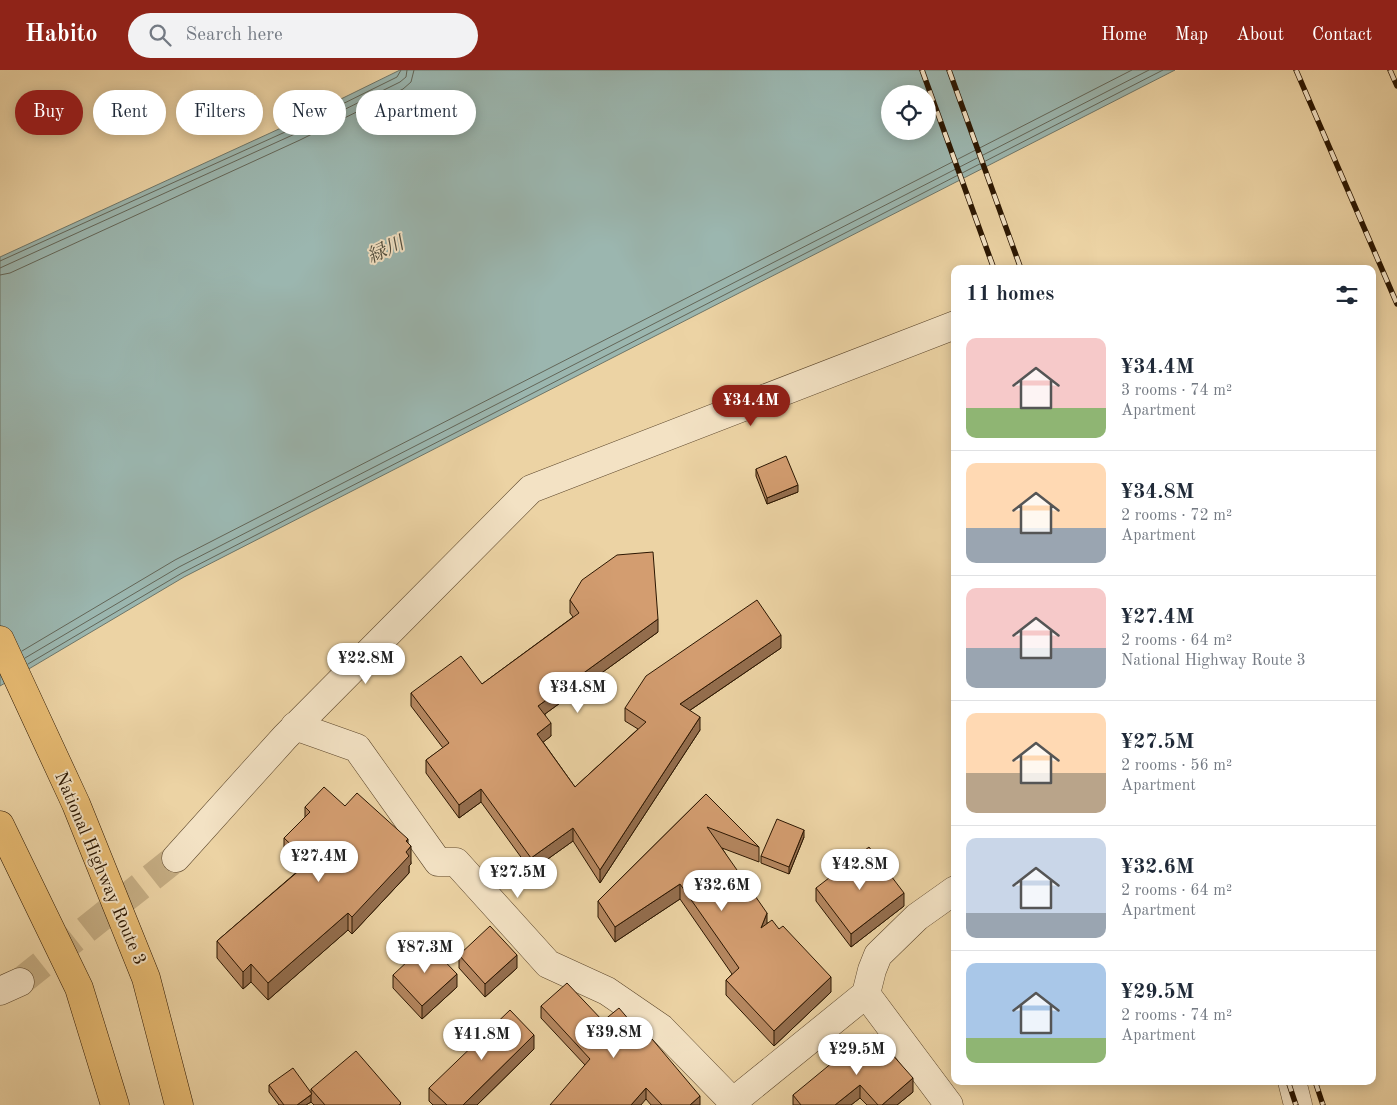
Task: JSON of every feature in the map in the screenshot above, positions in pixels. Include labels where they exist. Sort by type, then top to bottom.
[{"type":"highway","name":"National Highway Route 3","points":[[0,640],[76,804],[146,978],[179,1105]]},
{"type":"highway","points":[[0,824],[79,988],[115,1105]]},
{"type":"street","points":[[176,858],[295,726],[531,489],[951,327]]},
{"type":"street","points":[[295,726],[357,748],[438,862],[456,862],[548,964],[607,991],[661,1028],[735,1103],[866,994],[878,955],[917,917],[951,893]]},
{"type":"street","points":[[866,994],[949,1105]]},
{"type":"street","points":[[1293,1085],[1298,1105]]},
{"type":"water","name":"緑川","points":[[400,70],[1175,70],[184,577],[0,686],[0,257],[273,132],[273,135],[346,135],[346,96],[356,92],[356,135],[476,135],[476,90],[359,90]]},
{"type":"building","points":[[786,456],[798,485],[767,498],[756,469]]},
{"type":"building","points":[[653,552],[658,619],[538,706],[551,723],[537,734],[575,787],[646,722],[625,708],[646,676],[757,600],[781,635],[680,704],[700,717],[600,870],[573,828],[531,858],[481,789],[459,805],[426,760],[449,743],[411,693],[461,656],[482,684],[579,613],[570,600],[582,580],[617,555]]},
{"type":"building","points":[[324,787],[345,806],[357,793],[408,839],[406,841],[411,846],[406,852],[409,856],[352,917],[348,913],[268,983],[251,964],[243,972],[217,941],[323,850],[303,856],[284,838],[310,812],[305,807]]},
{"type":"building","points":[[706,794],[759,847],[707,827],[767,913],[761,928],[772,920],[779,929],[783,926],[831,977],[774,1031],[726,980],[739,968],[680,884],[615,927],[598,901]]},
{"type":"building","points":[[777,819],[804,830],[789,867],[761,856]]},
{"type":"building","points":[[869,847],[904,893],[851,934],[816,888]]},
{"type":"building","points":[[490,926],[517,955],[485,984],[459,955]]},
{"type":"building","points":[[427,943],[457,974],[422,1006],[393,975]]},
{"type":"building","points":[[567,983],[603,1021],[619,1008],[648,1042],[652,1039],[700,1096],[690,1105],[662,1105],[646,1088],[631,1105],[550,1105],[590,1059],[541,1006]]},
{"type":"building","points":[[510,1010],[534,1035],[463,1105],[447,1105],[429,1088]]},
{"type":"building","points":[[874,1034],[913,1078],[882,1105],[878,1105],[860,1085],[835,1105],[801,1105],[793,1095],[850,1048],[854,1052]]},
{"type":"building","points":[[356,1051],[401,1103],[399,1105],[325,1105],[311,1089]]},
{"type":"building","points":[[293,1068],[312,1094],[297,1105],[284,1105],[269,1085]]},
{"type":"tunnel","points":[[20,982],[176,858]]},
{"type":"railway","points":[[922,70],[993,265]]},
{"type":"railway","points":[[949,70],[1020,265]]},
{"type":"railway","points":[[1296,70],[1397,304]]},
{"type":"railway","points":[[1390,70],[1397,86]]},
{"type":"railway","points":[[1289,1085],[1296,1105]]},
{"type":"railway","points":[[1316,1085],[1323,1105]]}]
